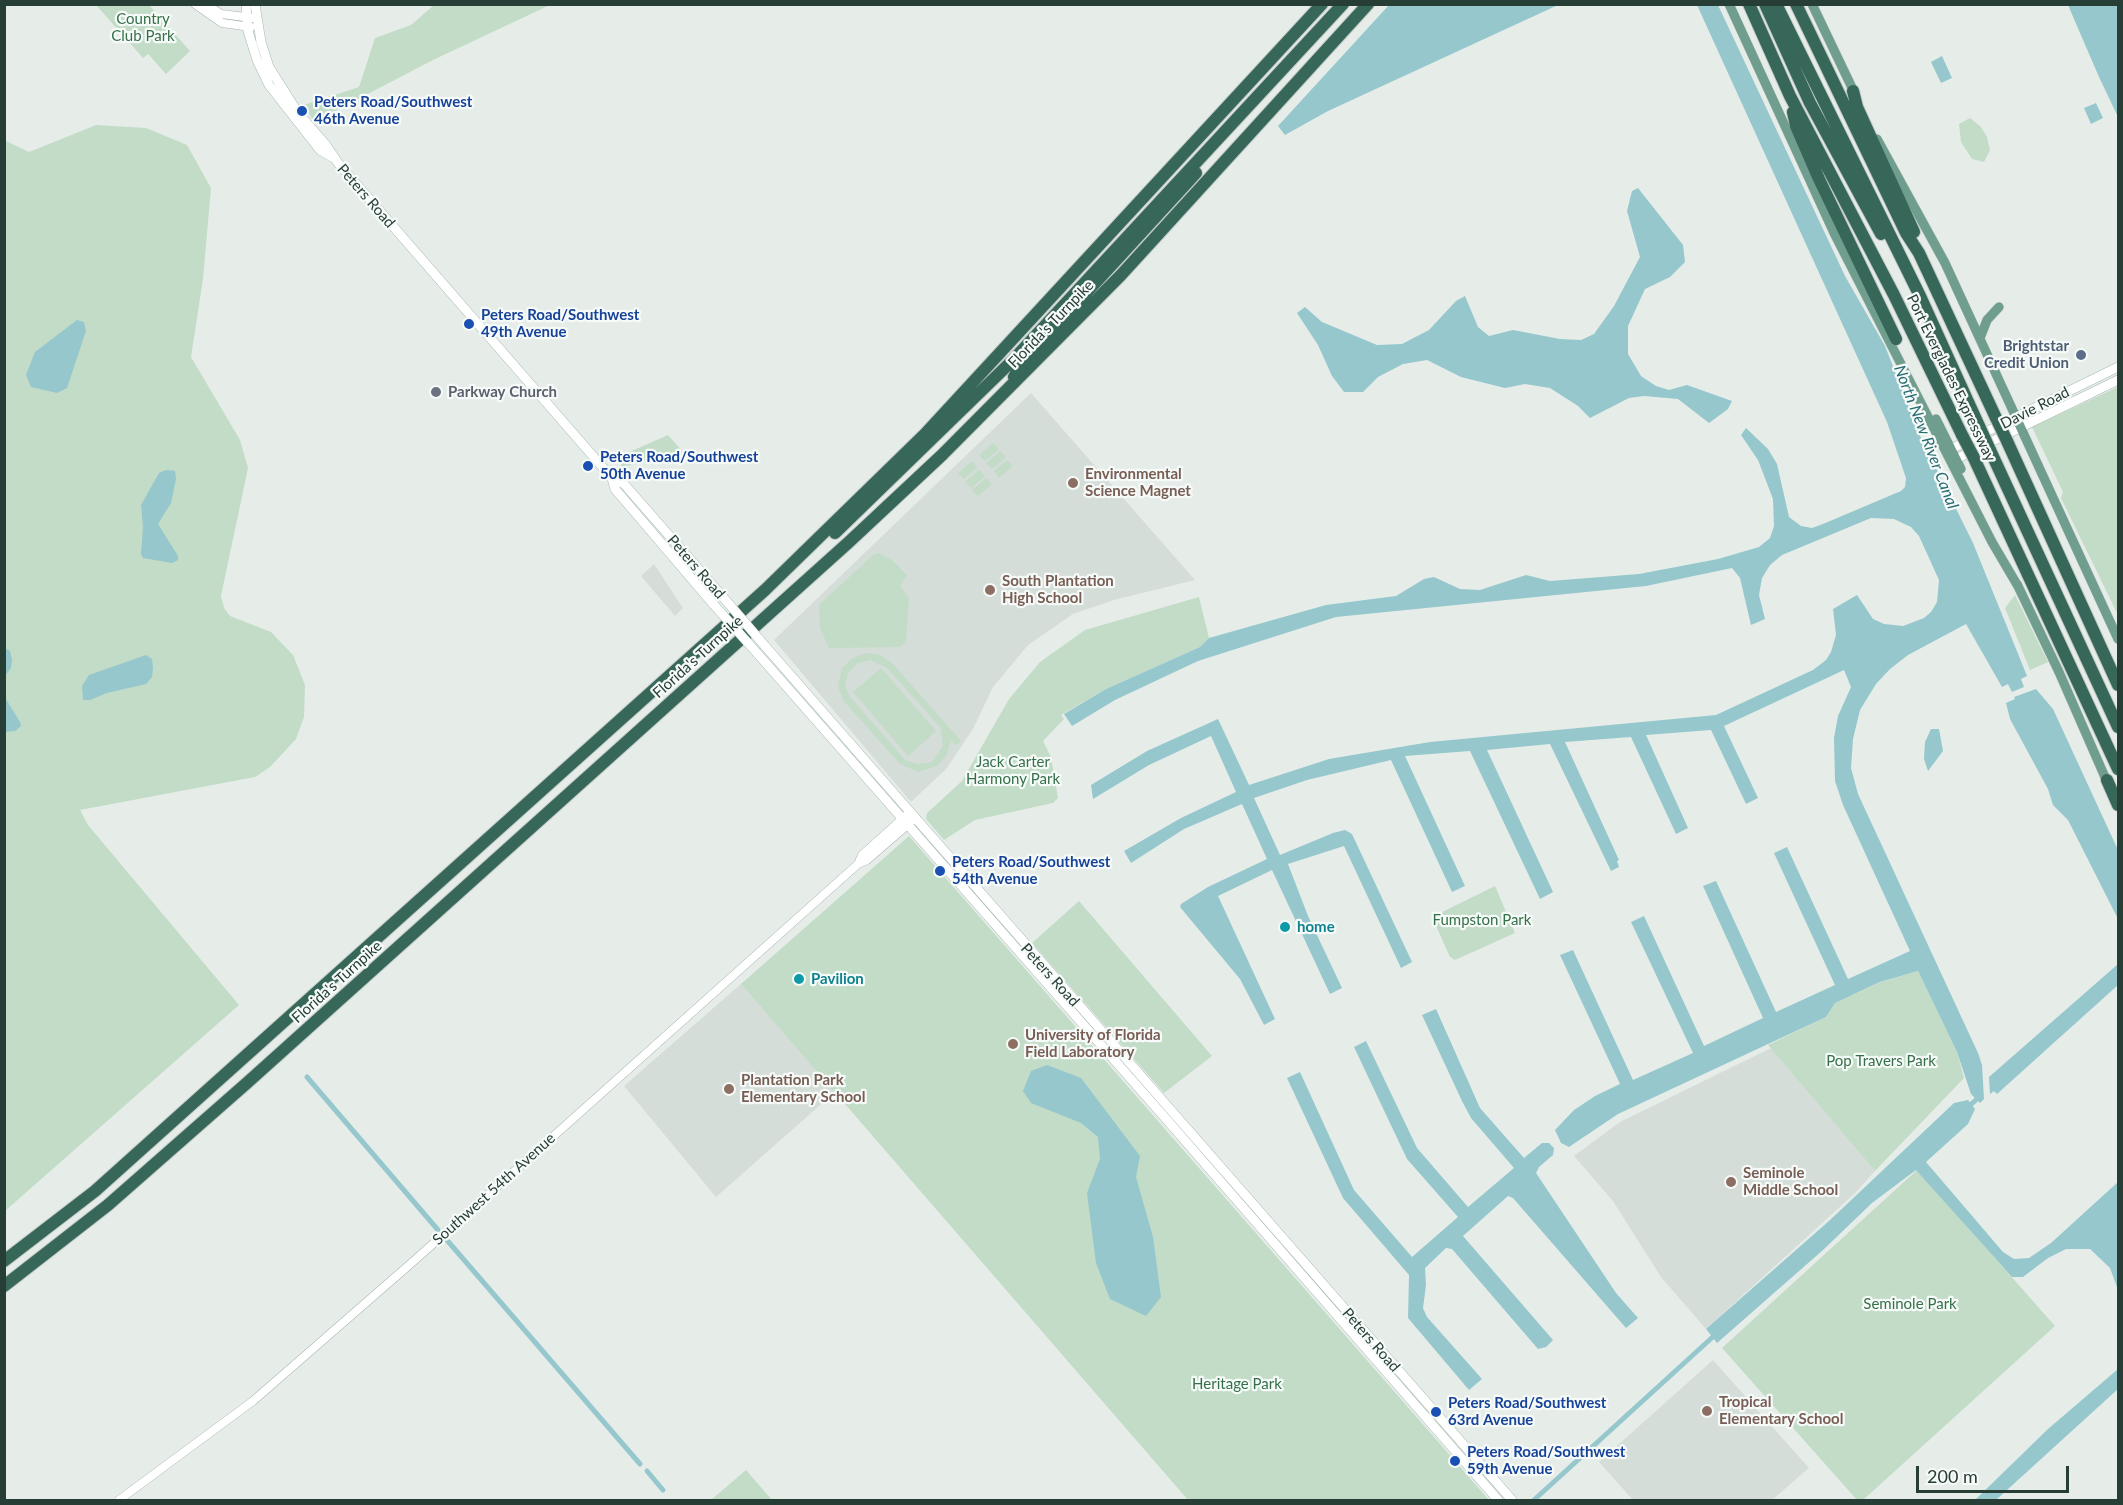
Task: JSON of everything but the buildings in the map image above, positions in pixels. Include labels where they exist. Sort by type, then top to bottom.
[{"type":"highway","name":"Florida's Turnpike","points":[[4,1261],[95,1191],[765,590],[925,434],[1322,4]]},
{"type":"highway","points":[[765,590],[806,561],[944,429],[1028,343],[1343,4]]},
{"type":"highway","points":[[1005,393],[1022,363],[1349,4]]},
{"type":"highway","name":"Florida's Turnpike","points":[[4,1286],[108,1205],[849,542],[1005,393],[1121,275],[1368,4]]},
{"type":"highway","name":"Port Everglades Expressway","points":[[1749,4],[1790,96],[1894,295],[1973,456],[2118,769]]},
{"type":"highway","points":[[1765,4],[1810,103],[1860,193],[1960,387],[2118,727]]},
{"type":"highway","points":[[1776,4],[1830,110]]},
{"type":"highway","points":[[1781,4],[1920,296],[1960,387]]},
{"type":"highway","name":"Port Everglades Expressway","points":[[1796,4],[1906,233],[1919,253],[2118,685]]},
{"type":"highway","points":[[1853,91],[1857,107],[1913,230],[1919,253]]},
{"type":"highway","points":[[1790,96],[1796,126],[1896,339]]},
{"type":"highway","points":[[2107,780],[2118,805]]},
{"type":"main road","points":[[246,4],[252,22]]},
{"type":"main road","points":[[252,22],[255,4]]},
{"type":"main road","points":[[1729,4],[1852,268],[1992,542],[2019,588]]},
{"type":"main road","points":[[1812,4],[1853,91],[1945,262],[2118,639]]},
{"type":"main road","name":"Peters Road","points":[[252,22],[269,67],[279,85],[334,158],[612,478],[624,484],[723,597],[909,818],[1498,1500]]},
{"type":"main road","points":[[1852,268],[1896,339],[1956,459],[2019,588],[2107,780],[2118,812]]},
{"type":"main road","points":[[1980,338],[1987,320],[1999,307]]},
{"type":"main road","name":"Davie Road","points":[[1956,459],[2118,367]]},
{"type":"main road","name":"Davie Road","points":[[1951,449],[2118,380]]},
{"type":"main road","name":"Peters Road","points":[[612,478],[615,489],[714,605],[909,818],[1512,1500]]},
{"type":"street","points":[[195,4],[222,23],[252,22]]},
{"type":"street","points":[[206,4],[221,14],[252,22]]},
{"type":"street","name":"Southwest 54th Avenue","points":[[118,1500],[253,1401],[416,1259],[858,864],[862,855],[909,818]]},
{"type":"shaded area","name":"South Plantation High School","points":[[1031,393],[1195,580],[1114,600],[1073,614],[1028,645],[993,687],[973,729],[946,769],[911,802],[774,640]]},
{"type":"shaded area","points":[[654,564],[683,608],[675,616],[641,576]]},
{"type":"shaded area","name":"Plantation Park Elementary School","points":[[741,984],[835,1092],[716,1197],[624,1086]]},
{"type":"shaded area","name":"Seminole Middle School","points":[[1771,1048],[1875,1171],[1855,1193],[1706,1329],[1661,1277],[1613,1201],[1574,1156],[1620,1122]]},
{"type":"shaded area","name":"Tropical Elementary School","points":[[1713,1360],[1809,1468],[1772,1500],[1633,1500],[1599,1462]]},
{"type":"green space","name":"Country Club Park","points":[[96,5],[149,5],[190,51],[166,74],[148,54],[143,58]]},
{"type":"green space","points":[[434,5],[550,5],[433,60],[314,122],[304,105],[359,87],[375,38],[411,25]]},
{"type":"green space","points":[[1970,118],[1981,127],[1987,137],[1990,150],[1984,162],[1972,159],[1961,142],[1959,124]]},
{"type":"green space","points":[[96,125],[146,128],[187,145],[211,188],[203,279],[191,357],[240,440],[248,468],[221,596],[224,608],[230,616],[271,632],[293,655],[305,685],[304,717],[296,739],[270,767],[255,777],[80,810],[88,825],[239,1005],[5,1211],[4,140],[29,152]]},
{"type":"green space","points":[[2118,387],[2118,615],[2061,498],[2063,492],[2032,427]]},
{"type":"green space","points":[[668,435],[689,459],[645,461],[622,467],[618,457]]},
{"type":"green space","points":[[993,443],[999,449],[985,461],[979,455]]},
{"type":"green space","points":[[1000,451],[1006,457],[992,469],[986,463]]},
{"type":"green space","points":[[1007,460],[1013,466],[999,478],[994,471]]},
{"type":"green space","points":[[972,461],[977,468],[963,479],[958,473]]},
{"type":"green space","points":[[979,470],[985,476],[971,488],[965,482]]},
{"type":"green space","points":[[986,478],[992,484],[978,496],[972,490]]},
{"type":"green space","points":[[879,553],[891,559],[907,575],[900,586],[909,598],[906,642],[900,647],[829,648],[820,628],[819,605],[873,555]]},
{"type":"green space","points":[[2015,595],[2048,662],[2030,670],[2005,608]]},
{"type":"green space","name":"Jack Carter Harmony Park","points":[[1199,597],[1209,638],[1200,647],[1106,689],[1061,715],[1064,719],[1043,741],[1051,757],[1058,798],[1053,803],[975,820],[944,840],[926,819],[927,813],[962,781],[1009,699],[1040,662],[1085,630]]},
{"type":"green space","points":[[866,653],[880,655],[891,662],[961,741],[956,745],[951,740],[946,756],[937,766],[918,772],[900,764],[843,700],[838,686],[842,668],[853,658]],"holes":[[[871,660],[887,668],[941,728],[943,746],[932,762],[917,764],[905,760],[850,697],[845,686],[848,673],[858,663]]]},
{"type":"green space","points":[[881,668],[936,731],[908,756],[853,692]]},
{"type":"green space","name":"Heritage Park","points":[[909,836],[1489,1500],[1188,1500],[741,984]]},
{"type":"green space","name":"Fumpston Park","points":[[1495,886],[1515,933],[1455,960],[1450,957],[1432,917]]},
{"type":"green space","points":[[1079,901],[1212,1056],[1164,1093],[1032,943]]},
{"type":"green space","name":"Pop Travers Park","points":[[1918,971],[1957,1052],[1964,1078],[1875,1171],[1768,1045],[1826,1017],[1835,1003],[1881,982]]},
{"type":"green space","name":"Seminole Park","points":[[1917,1170],[2055,1326],[1863,1500],[1857,1500],[1722,1348]]},
{"type":"green space","points":[[746,1470],[772,1500],[711,1500]]},
{"type":"water","points":[[1389,5],[1558,5],[1328,111],[1285,135],[1278,126]]},
{"type":"water","points":[[1697,5],[1718,5],[1845,276],[1885,346],[1921,438],[1973,543],[2027,676],[2021,679],[2024,687],[2012,692],[2008,684],[2002,687],[1966,624],[1908,655],[1890,669],[1876,684],[1860,710],[1853,739],[1851,768],[1858,794],[1978,1053],[1982,1065],[1984,1099],[1980,1103],[1971,1094],[1957,1052],[1918,971],[1880,982],[1835,1003],[1826,1017],[1618,1114],[1569,1147],[1561,1143],[1555,1130],[1574,1110],[1595,1096],[1620,1084],[1560,955],[1573,950],[1633,1080],[1693,1053],[1631,922],[1644,916],[1704,1046],[1763,1018],[1703,886],[1716,881],[1776,1012],[1835,985],[1774,853],[1787,847],[1848,979],[1910,951],[1843,805],[1835,781],[1834,738],[1838,716],[1851,687],[1844,670],[1724,726],[1758,798],[1746,804],[1711,730],[1646,735],[1688,828],[1676,834],[1631,737],[1565,742],[1619,860],[1617,861],[1619,867],[1611,871],[1550,744],[1487,750],[1553,892],[1540,899],[1470,751],[1405,756],[1465,886],[1452,892],[1391,760],[1307,780],[1254,798],[1280,855],[1333,833],[1345,830],[1352,834],[1412,962],[1401,968],[1344,846],[1288,864],[1308,916],[1342,988],[1330,994],[1272,870],[1218,896],[1275,1019],[1264,1025],[1240,979],[1180,907],[1181,904],[1208,887],[1267,859],[1242,804],[1184,829],[1131,863],[1124,851],[1181,818],[1236,792],[1211,736],[1149,765],[1093,799],[1091,785],[1147,751],[1218,719],[1249,785],[1329,759],[1430,742],[1716,715],[1813,670],[1826,660],[1836,635],[1833,609],[1857,595],[1873,619],[1884,624],[1903,626],[1924,618],[1931,612],[1937,602],[1939,580],[1919,536],[1911,527],[1894,519],[1871,518],[1782,555],[1770,565],[1762,578],[1759,595],[1765,619],[1751,625],[1740,578],[1732,568],[1646,586],[1336,617],[1198,661],[1115,700],[1072,726],[1064,714],[1106,689],[1200,647],[1209,638],[1326,605],[1396,596],[1424,579],[1434,577],[1460,589],[1480,590],[1526,575],[1550,581],[1639,574],[1718,559],[1759,547],[1770,538],[1774,526],[1773,499],[1758,460],[1741,435],[1746,428],[1768,449],[1777,464],[1789,517],[1801,526],[1812,528],[1823,524],[1901,491],[1905,487],[1906,478],[1887,422]]},
{"type":"water","points":[[2068,5],[2118,5],[2118,117],[2099,77]]},
{"type":"water","points":[[1942,56],[1952,78],[1941,83],[1931,62]]},
{"type":"water","points":[[2096,103],[2103,118],[2091,124],[2084,108]]},
{"type":"water","points":[[1638,188],[1683,245],[1685,262],[1670,277],[1645,289],[1628,326],[1628,354],[1641,376],[1656,386],[1669,390],[1687,385],[1732,401],[1728,409],[1709,423],[1678,399],[1644,396],[1629,398],[1590,418],[1578,406],[1550,388],[1525,384],[1505,388],[1461,377],[1427,360],[1403,364],[1378,377],[1363,392],[1344,392],[1332,376],[1318,345],[1297,313],[1305,307],[1322,322],[1377,345],[1402,344],[1429,330],[1456,301],[1465,296],[1478,327],[1489,336],[1513,330],[1560,339],[1581,340],[1594,334],[1614,306],[1640,257],[1627,211],[1632,191]]},
{"type":"water","points":[[77,320],[84,322],[86,331],[67,388],[57,393],[31,387],[26,375],[35,352]]},
{"type":"water","points":[[166,470],[175,471],[176,479],[171,503],[158,524],[178,556],[178,560],[172,563],[143,558],[141,554],[143,527],[141,505],[159,473]]},
{"type":"water","points":[[5,648],[10,651],[12,660],[11,668],[5,676]]},
{"type":"water","points":[[146,655],[152,659],[153,667],[152,677],[146,684],[83,700],[82,686],[89,675]]},
{"type":"water","points":[[2036,689],[2053,709],[2118,850],[2118,919],[2068,820],[2053,805],[2048,789],[2010,719],[2006,703],[2015,699],[2014,697]]},
{"type":"water","points":[[4,696],[20,722],[21,726],[15,731],[5,732]]},
{"type":"water","points":[[1931,729],[1939,729],[1943,751],[1928,771],[1924,759],[1925,742]]},
{"type":"water","points":[[2118,964],[2118,985],[1997,1094],[1994,1091],[1990,1094],[1989,1077]]},
{"type":"water","points":[[1436,1009],[1480,1108],[1524,1158],[1542,1143],[1549,1143],[1554,1148],[1553,1155],[1539,1167],[1536,1173],[1616,1293],[1638,1318],[1626,1328],[1513,1198],[1508,1196],[1463,1236],[1553,1340],[1546,1347],[1538,1349],[1452,1249],[1446,1248],[1425,1268],[1426,1285],[1423,1308],[1427,1317],[1482,1379],[1469,1390],[1408,1318],[1409,1275],[1343,1198],[1287,1078],[1300,1072],[1354,1190],[1412,1257],[1458,1217],[1407,1159],[1354,1047],[1366,1041],[1417,1148],[1468,1207],[1514,1168],[1471,1118],[1462,1101],[1422,1015]]},
{"type":"water","points":[[1047,1065],[1081,1078],[1140,1156],[1136,1177],[1153,1237],[1161,1297],[1146,1316],[1110,1299],[1096,1263],[1087,1193],[1100,1159],[1098,1137],[1081,1123],[1031,1103],[1023,1091],[1031,1071]]},
{"type":"water","points":[[1968,1100],[1975,1109],[1968,1124],[1926,1162],[2003,1252],[2014,1259],[2029,1258],[2051,1243],[2118,1182],[2118,1290],[2110,1268],[2090,1249],[2066,1249],[2048,1258],[2023,1277],[2012,1277],[1916,1170],[1872,1203],[1823,1250],[1717,1343],[1706,1329],[1829,1221],[1954,1103]]},
{"type":"water","points":[[2118,1369],[2118,1389],[1996,1500],[1975,1500],[2048,1429]]},
{"type":"waterway","points":[[307,1077],[438,1230]]},
{"type":"waterway","points":[[1966,1109],[1978,1098],[1977,1094]]},
{"type":"waterway","points":[[446,1239],[640,1464]]},
{"type":"waterway","points":[[1534,1500],[1716,1334]]},
{"type":"waterway","points":[[647,1471],[663,1490]]},
{"type":"place","name":"Peters Road/Southwest 46th Avenue","points":[[302,111]]},
{"type":"place","name":"Peters Road/Southwest 49th Avenue","points":[[469,324]]},
{"type":"place","name":"Brightstar Credit Union","points":[[2081,355]]},
{"type":"place","name":"Parkway Church","points":[[436,392]]},
{"type":"place","name":"Peters Road/Southwest 50th Avenue","points":[[588,466]]},
{"type":"place","name":"Environmental Science Magnet","points":[[1073,483]]},
{"type":"place","name":"South Plantation High School","points":[[990,590]]},
{"type":"place","name":"Peters Road/Southwest 54th Avenue","points":[[940,871]]},
{"type":"place","name":"home","points":[[1285,927]]},
{"type":"place","name":"Pavilion","points":[[799,979]]},
{"type":"place","name":"University of Florida Field Laboratory","points":[[1013,1044]]},
{"type":"place","name":"Plantation Park Elementary School","points":[[729,1089]]},
{"type":"place","name":"Seminole Middle School","points":[[1731,1182]]},
{"type":"place","name":"Tropical Elementary School","points":[[1707,1411]]},
{"type":"place","name":"Peters Road/Southwest 63rd Avenue","points":[[1436,1412]]},
{"type":"place","name":"Peters Road/Southwest 59th Avenue","points":[[1455,1461]]},
{"type":"water label","name":"North New River Canal","points":[[1926,437]]}]
